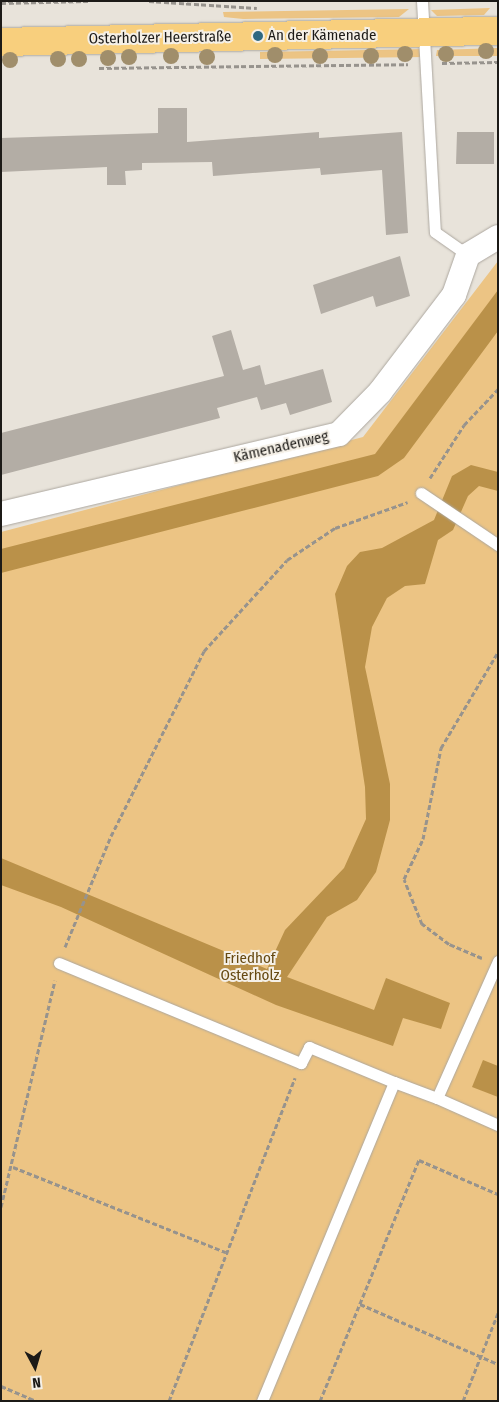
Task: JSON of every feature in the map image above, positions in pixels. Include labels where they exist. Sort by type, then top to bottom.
[{"type":"main road","name":"Osterholzer Heerstraße","points":[[1,42],[498,31]]},
{"type":"street","points":[[468,255],[498,237]]},
{"type":"street","name":"Kämenadenweg","points":[[1,514],[339,434],[380,392],[454,295],[468,255]]},
{"type":"lane","points":[[422,1],[428,64],[435,232],[468,255]]},
{"type":"lane","points":[[421,492],[498,545]]},
{"type":"lane","points":[[59,963],[301,1063],[309,1047],[437,1098],[498,1125]]},
{"type":"lane","points":[[437,1098],[497,963]]},
{"type":"lane","points":[[262,1401],[394,1082]]},
{"type":"path","points":[[1,3],[88,1]]},
{"type":"path","points":[[149,1],[261,8]]},
{"type":"path","points":[[88,68],[498,62]]},
{"type":"path","points":[[1,1207],[13,1167],[59,963],[74,921],[86,889],[204,651],[286,560],[335,528],[400,507],[421,492],[464,425],[498,389]]},
{"type":"path","points":[[497,963],[449,944],[422,924],[404,879],[422,839],[441,748],[498,652]]},
{"type":"path","points":[[169,1401],[301,1063]]},
{"type":"path","points":[[320,1401],[419,1160],[498,1194]]},
{"type":"path","points":[[13,1167],[226,1252]]},
{"type":"path","points":[[360,1304],[498,1364]]},
{"type":"path","points":[[463,1401],[479,1356],[498,1313]]},
{"type":"path","points":[[1,1386],[36,1401]]},
{"type":"green space","points":[[490,8],[484,15],[437,16],[431,10]]},
{"type":"green space","points":[[409,9],[399,17],[243,19],[224,17],[223,12]]},
{"type":"green space","points":[[498,48],[498,56],[436,56],[437,50]]},
{"type":"green space","points":[[423,49],[424,57],[260,59],[260,52]]},
{"type":"green space","name":"Friedhof Osterholz","points":[[498,261],[498,1401],[1,1401],[1,532],[363,437]]},
{"type":"shaded area","points":[[498,290],[498,331],[404,458],[378,476],[1,573],[1,549],[375,454]]},
{"type":"shaded area","points":[[471,465],[498,472],[498,491],[479,486],[468,496],[453,530],[438,540],[425,584],[405,586],[387,598],[372,627],[365,667],[390,784],[390,820],[376,872],[357,900],[327,917],[287,977],[374,1010],[386,978],[450,1003],[441,1029],[403,1018],[393,1046],[276,1005],[61,907],[1,885],[1,858],[267,969],[285,930],[344,868],[366,819],[365,787],[335,594],[347,566],[360,552],[382,548],[434,520],[452,476]]},
{"type":"shaded area","points":[[483,1060],[498,1066],[498,1097],[472,1087]]},
{"type":"building","points":[[158,108],[187,108],[187,142],[319,132],[319,138],[402,132],[408,233],[386,235],[382,170],[321,175],[320,168],[213,176],[212,162],[142,163],[142,170],[125,171],[126,185],[107,185],[107,167],[1,172],[1,138],[158,133]]},
{"type":"building","points":[[457,132],[494,132],[494,164],[456,164]]},
{"type":"building","points":[[400,256],[410,296],[376,307],[373,296],[321,314],[313,285]]},
{"type":"building","points":[[231,330],[243,370],[260,365],[265,385],[323,369],[332,402],[290,415],[286,403],[261,410],[257,397],[217,408],[220,418],[1,475],[1,433],[224,376],[212,336]]},
{"type":"place","name":"An der Kämenade","points":[[258,36]]}]
